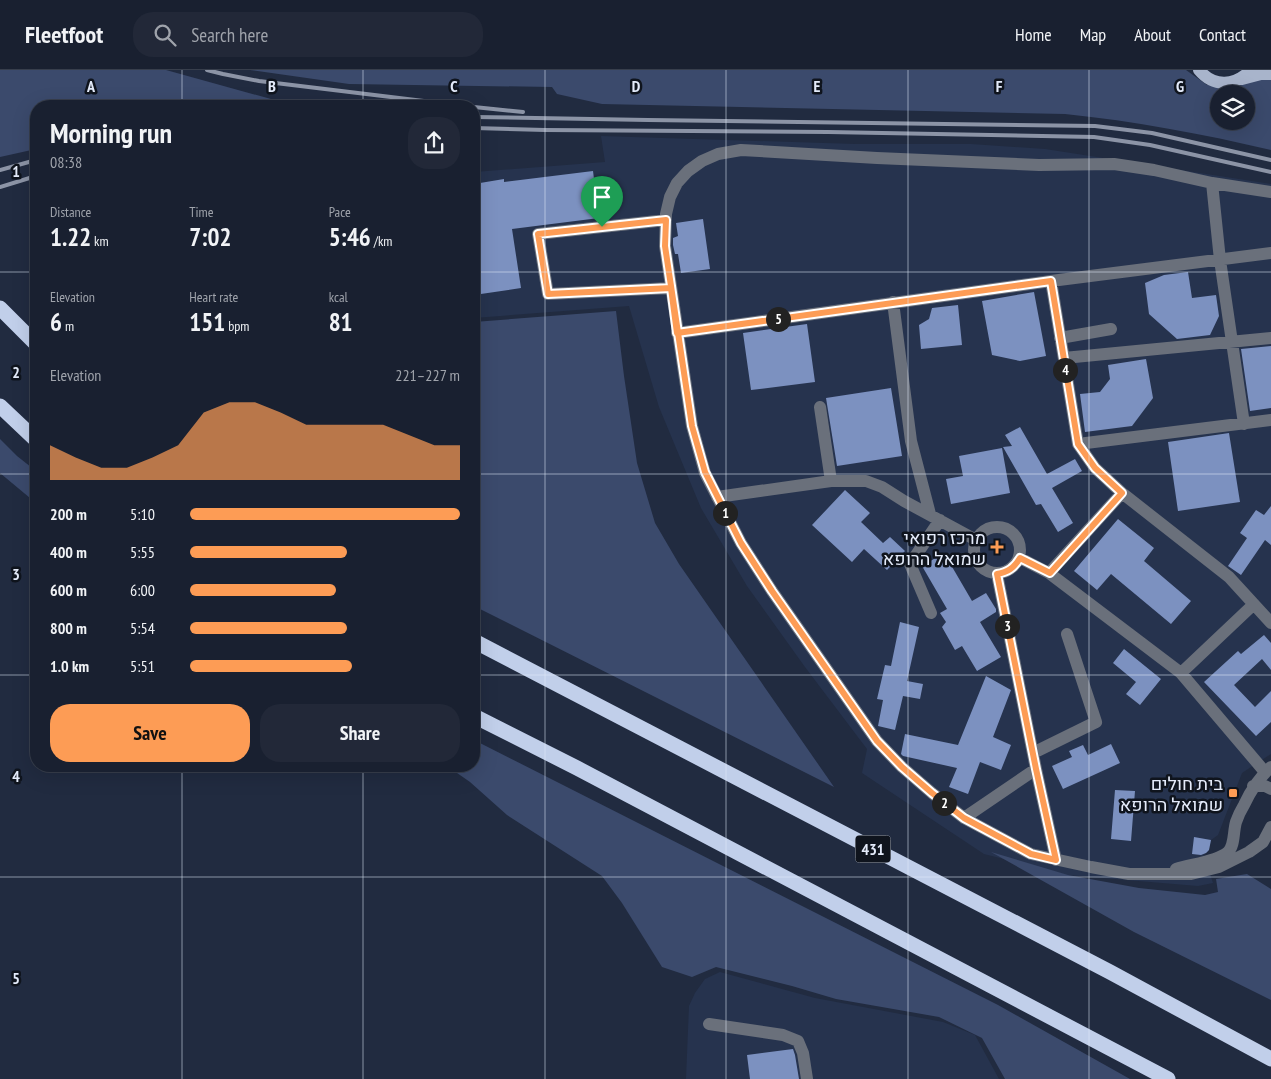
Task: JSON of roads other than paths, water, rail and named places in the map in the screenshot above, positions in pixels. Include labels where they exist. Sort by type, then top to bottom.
[{"type":"highway","points":[[0,308],[30,338]]},
{"type":"highway","points":[[0,406],[30,434]]},
{"type":"highway","name":"431","points":[[480,644],[1101,968],[1271,1059]]},
{"type":"highway","points":[[480,719],[1168,1079]]},
{"type":"main road","points":[[1199,70],[1212,80],[1221,83],[1261,74],[1271,74]]},
{"type":"main road","points":[[1240,80],[1251,70]]},
{"type":"street","points":[[1020,558],[1050,573],[1181,673],[1268,769],[1253,786],[1237,820],[1228,852],[1207,866],[1191,874],[1129,874],[1031,854],[964,818],[902,767],[877,741],[772,591],[741,543],[705,472],[692,426],[665,246],[666,214],[670,197],[677,183],[688,171],[702,161],[718,154],[741,150],[1039,165],[1114,164],[1271,192]]},
{"type":"street","points":[[1212,183],[1220,260],[1244,424]]},
{"type":"street","points":[[666,220],[538,234],[548,294],[671,288]]},
{"type":"street","points":[[677,333],[893,302],[1271,253]]},
{"type":"street","points":[[1051,281],[1078,444],[1095,468],[1122,493],[1230,577],[1271,623]]},
{"type":"street","points":[[893,302],[911,440],[935,517],[910,564],[931,613]]},
{"type":"street","points":[[1060,338],[1111,329]]},
{"type":"street","points":[[1064,358],[1271,338]]},
{"type":"street","points":[[820,406],[831,481]]},
{"type":"street","points":[[1078,444],[1271,420]]},
{"type":"street","points":[[718,497],[831,481],[866,481],[882,487],[976,540]]},
{"type":"street","points":[[1050,573],[1122,493]]},
{"type":"street","points":[[1002,527],[1010,530],[1020,542],[1020,558],[1011,570],[997,574],[989,572],[977,563],[974,556],[976,540],[987,529],[1002,527]]},
{"type":"street","points":[[997,574],[1056,860]]},
{"type":"street","points":[[1181,673],[1254,604]]},
{"type":"street","points":[[1033,753],[1096,722],[1066,634]]},
{"type":"street","points":[[964,818],[1036,769]]},
{"type":"street","points":[[1253,786],[1271,788]]},
{"type":"street","points":[[1207,866],[1219,867],[1249,852],[1263,842],[1271,827]]},
{"type":"street","points":[[1233,839],[1249,852]]},
{"type":"street","points":[[709,1024],[783,1035],[798,1042],[803,1053],[807,1079]]},
{"type":"railway","points":[[207,70],[259,81],[416,100]]},
{"type":"railway","points":[[480,108],[523,112]]},
{"type":"railway","points":[[480,117],[1095,126],[1152,133],[1271,160]]},
{"type":"railway","points":[[480,128],[1094,137],[1150,145],[1271,172]]},
{"type":"railway","points":[[0,170],[30,162]]},
{"type":"railway","points":[[0,187],[30,178]]},
{"type":"place","name":"מרכז רפואי שמואל הרופא","points":[[997,547]]},
{"type":"place","name":"בית חולים שמואל הרופא","points":[[1233,793]]}]
